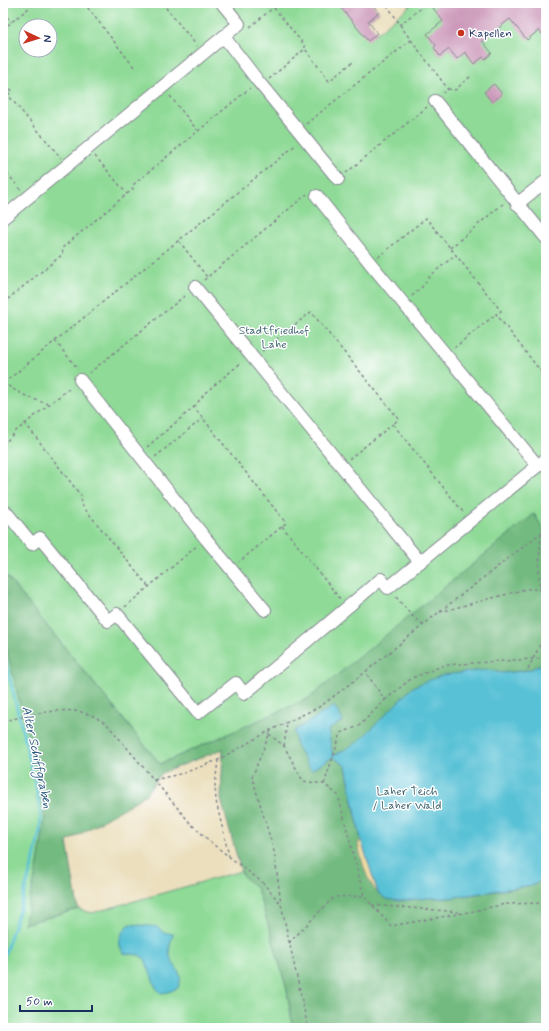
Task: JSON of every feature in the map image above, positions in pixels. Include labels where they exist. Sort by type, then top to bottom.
[{"type":"lane","points":[[3,218],[203,53],[224,37],[242,28],[222,3]]},
{"type":"lane","points":[[224,37],[260,84],[338,179]]},
{"type":"lane","points":[[435,101],[546,238]]},
{"type":"lane","points":[[515,200],[546,181]]},
{"type":"lane","points":[[6,512],[32,544],[40,538],[108,621],[117,614],[198,713],[236,683],[244,694],[381,579],[388,588],[471,522],[542,462],[446,355],[317,196]]},
{"type":"lane","points":[[195,287],[420,562]]},
{"type":"lane","points":[[82,379],[146,465],[264,610]]},
{"type":"path","points":[[3,29],[35,3]]},
{"type":"path","points":[[84,3],[134,67]]},
{"type":"path","points":[[162,3],[203,53]]},
{"type":"path","points":[[242,28],[274,8],[279,3]]},
{"type":"path","points":[[385,3],[448,89],[455,90],[471,76]]},
{"type":"path","points":[[400,25],[428,3]]},
{"type":"path","points":[[274,8],[305,46],[305,49],[330,81],[354,62]]},
{"type":"path","points":[[3,12],[11,22]]},
{"type":"path","points":[[4,383],[178,241],[411,40]]},
{"type":"path","points":[[3,303],[63,254],[62,248],[133,189],[134,184],[198,131],[305,49]]},
{"type":"path","points":[[3,79],[12,91],[8,95],[67,165]]},
{"type":"path","points":[[162,87],[198,131]]},
{"type":"path","points":[[338,179],[448,89]]},
{"type":"path","points":[[89,148],[127,194]]},
{"type":"path","points":[[3,171],[4,170],[28,198]]},
{"type":"path","points":[[3,445],[25,423],[82,379],[312,190],[317,196]]},
{"type":"path","points":[[450,248],[515,200]]},
{"type":"path","points":[[370,263],[426,218],[501,311],[446,355]]},
{"type":"path","points":[[178,241],[207,277]]},
{"type":"path","points":[[403,303],[422,287],[431,275],[455,255]]},
{"type":"path","points":[[542,284],[546,290]]},
{"type":"path","points":[[138,454],[194,407],[206,392],[311,312],[399,419],[341,466]]},
{"type":"path","points":[[496,314],[546,378]]},
{"type":"path","points":[[55,341],[82,379]]},
{"type":"path","points":[[3,376],[4,383],[16,391],[40,402],[49,404]]},
{"type":"path","points":[[194,407],[286,523],[230,569]]},
{"type":"path","points":[[146,465],[202,418]]},
{"type":"path","points":[[25,423],[82,497],[80,503],[148,586]]},
{"type":"path","points":[[393,424],[471,522]]},
{"type":"path","points":[[282,526],[347,608]]},
{"type":"path","points":[[154,780],[184,773],[218,760],[271,730],[321,706],[546,529]]},
{"type":"path","points":[[528,669],[543,639],[542,606],[538,569],[541,534]]},
{"type":"path","points":[[117,614],[148,586],[206,539]]},
{"type":"path","points":[[388,588],[411,615],[424,625]]},
{"type":"path","points":[[438,613],[526,589],[539,589]]},
{"type":"path","points":[[542,606],[546,610]]},
{"type":"path","points":[[324,784],[341,734],[359,726],[385,700],[412,678],[445,665],[546,658]]},
{"type":"path","points":[[366,672],[385,700]]},
{"type":"path","points":[[3,721],[58,711],[75,710],[90,714],[107,724],[191,824],[214,845],[262,882],[281,904]]},
{"type":"path","points":[[284,746],[287,722]]},
{"type":"path","points":[[271,730],[252,777],[274,851],[288,944],[308,1028]]},
{"type":"path","points":[[269,734],[284,746],[303,781],[324,784],[338,795],[364,896],[391,926],[505,904],[546,903]]},
{"type":"path","points":[[218,760],[215,786],[216,801],[229,856]]},
{"type":"path","points":[[288,944],[334,897],[364,896]]},
{"type":"path","points":[[372,905],[464,913]]},
{"type":"green space","name":"Stadtfriedhof Lahe","points":[[3,3],[363,3],[366,8],[371,3],[379,12],[367,21],[377,33],[410,6],[408,3],[546,3],[546,1028],[318,1028],[247,726],[160,764],[3,572]]},
{"type":"green space","name":"Laher Teich / Laher Wald","points":[[534,514],[546,533],[546,662],[531,669],[512,672],[502,673],[488,670],[463,673],[413,687],[358,742],[333,757],[346,766],[361,840],[378,893],[399,901],[428,898],[449,898],[522,887],[546,878],[546,1028],[293,1028],[287,990],[270,930],[257,889],[242,875],[221,799],[223,749],[162,773],[145,795],[67,842],[78,909],[24,924],[38,865],[45,818],[36,766],[3,636],[3,572],[160,764],[309,698]]},
{"type":"green space","points":[[3,636],[36,766],[45,818],[38,865],[24,924],[78,909],[92,913],[241,871],[242,875],[257,889],[287,990],[293,1028],[3,1028]]},
{"type":"sand","points":[[361,840],[378,893],[370,883],[365,870],[358,844]]},
{"type":"water","points":[[546,662],[546,878],[533,885],[449,898],[428,898],[399,901],[386,899],[378,893],[361,840],[346,766],[333,757],[311,770],[296,745],[294,731],[334,706],[343,721],[328,730],[333,756],[358,742],[413,687],[444,675],[488,670],[502,673],[523,671]]},
{"type":"water","points":[[130,924],[157,927],[163,932],[173,934],[169,953],[180,974],[180,983],[178,988],[161,993],[156,988],[145,959],[139,955],[123,953],[120,947],[120,940],[124,931]]},
{"type":"building","points":[[337,3],[371,3],[379,12],[368,21],[377,33],[368,41]]},
{"type":"building","name":"Kapellen","points":[[439,3],[451,3],[453,6],[457,3],[546,3],[546,39],[539,30],[527,40],[510,19],[482,41],[492,53],[485,59],[483,57],[474,64],[465,52],[457,59],[449,49],[440,56],[434,48],[436,45],[427,34],[443,21],[433,8]]},
{"type":"building","points":[[494,84],[502,94],[492,102],[484,92]]},
{"type":"waterway","name":"Alter Schiffgraben","points":[[3,651],[36,786],[41,817],[40,831],[34,859],[3,959]]},
{"type":"place","name":"Kapellen","points":[[461,33]]}]
